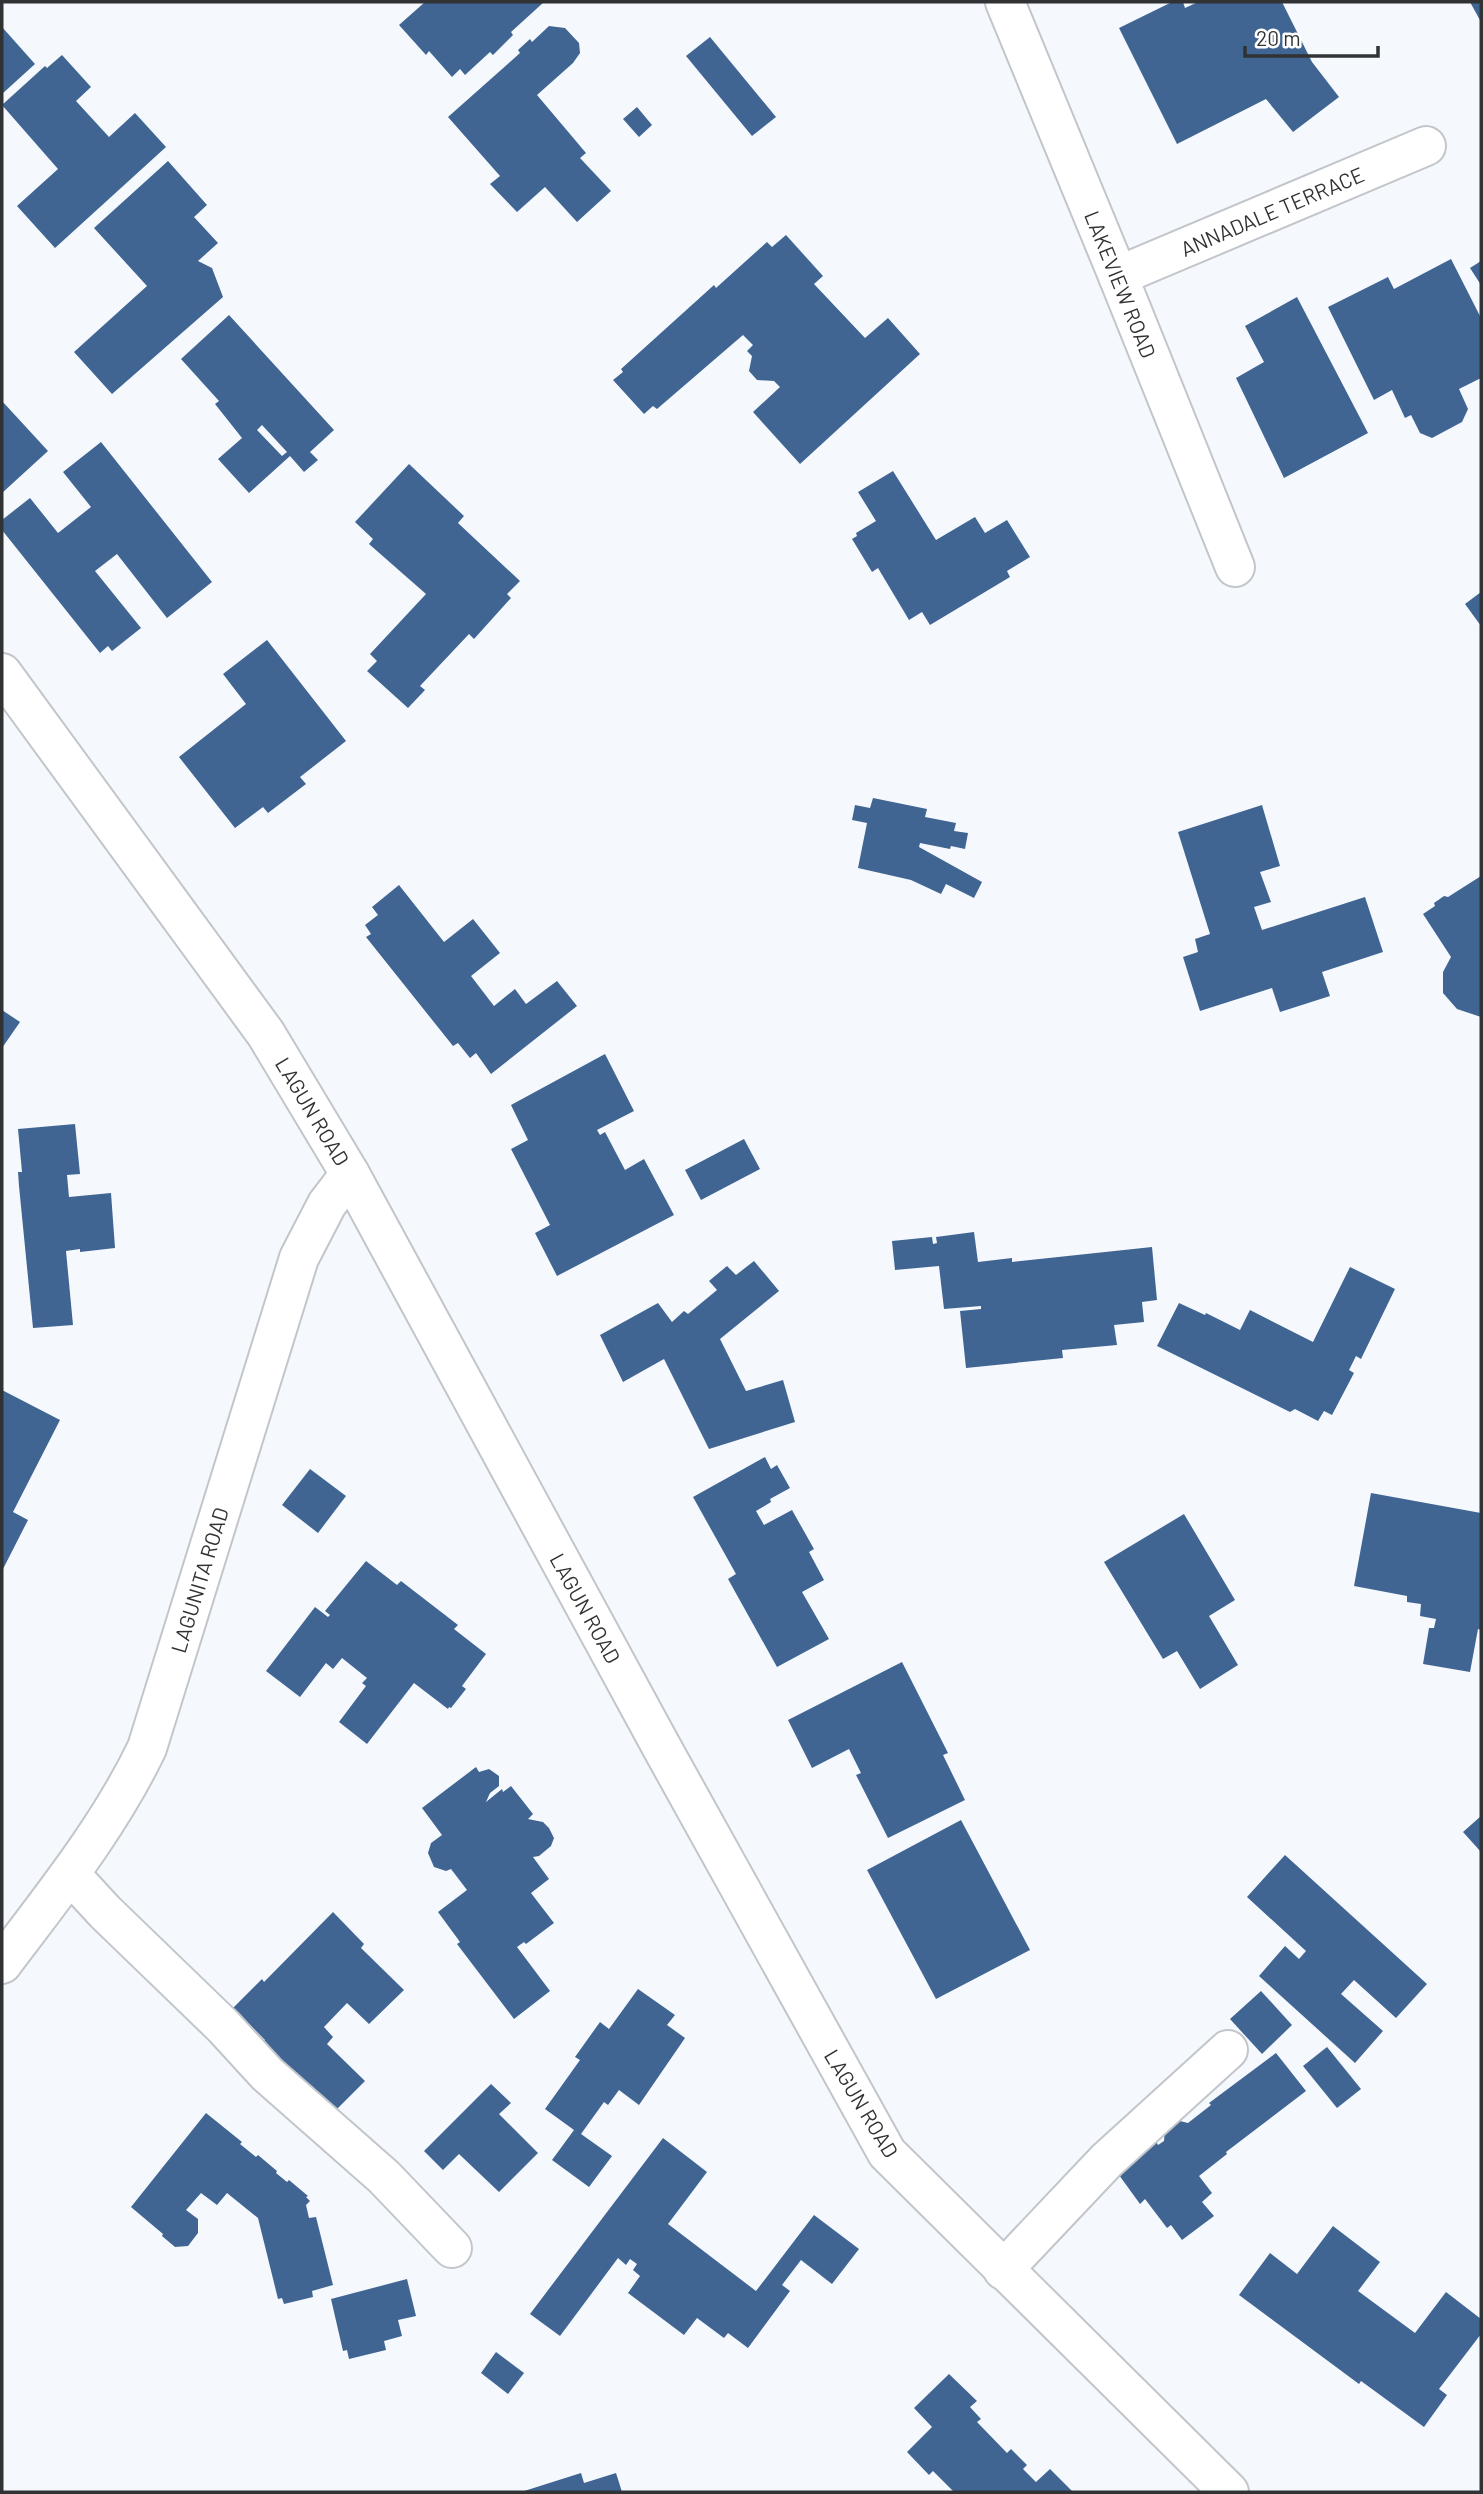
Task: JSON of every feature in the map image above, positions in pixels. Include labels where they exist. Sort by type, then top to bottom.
[{"type":"street","name":"LAKEVIEW ROAD","points":[[1004,2],[1235,567]]},
{"type":"street","name":"ANNADALE TERRACE","points":[[1118,276],[1426,146]]},
{"type":"street","name":"LAGUN ROAD","points":[[2,673],[266,1034],[351,1174],[661,1746],[887,2154],[1229,2492]]},
{"type":"street","name":"LAGUNITA ROAD","points":[[2,1964],[70,1874],[128,1787],[147,1748],[299,1258],[327,1204],[351,1174]]},
{"type":"street","points":[[70,1874],[124,1931],[223,2026],[267,2074],[384,2177],[452,2248]]},
{"type":"street","points":[[1003,2270],[1107,2160],[1227,2050]]},
{"type":"building","points":[[425,2],[544,2],[511,32],[513,35],[493,55],[490,52],[465,75],[460,69],[452,77],[429,51],[426,55],[399,25]]},
{"type":"building","points":[[1172,2],[1183,2],[1185,8],[1198,2],[1282,2],[1312,62],[1339,97],[1293,132],[1266,99],[1177,144],[1119,28]]},
{"type":"building","points":[[1470,2],[1481,2],[1481,22]]},
{"type":"building","points":[[549,26],[565,28],[579,43],[580,53],[573,63],[537,95],[586,153],[580,158],[611,191],[577,222],[545,187],[517,212],[490,184],[500,176],[448,117],[520,53],[518,50],[530,39],[532,42]]},
{"type":"building","points":[[2,27],[35,64],[2,94]]},
{"type":"building","points":[[710,37],[776,117],[752,136],[686,56]]},
{"type":"building","points":[[62,55],[91,87],[76,101],[109,137],[135,113],[166,147],[55,248],[17,206],[58,169],[2,105],[45,66],[47,68]]},
{"type":"building","points":[[637,107],[652,125],[639,137],[623,119]]},
{"type":"building","points":[[168,161],[207,205],[194,217],[218,243],[198,261],[212,268],[223,297],[112,394],[74,352],[147,286],[94,228]]},
{"type":"building","points":[[786,235],[823,276],[814,284],[865,338],[888,318],[920,354],[800,464],[753,412],[780,387],[774,381],[757,380],[749,371],[752,356],[747,351],[753,345],[743,335],[657,409],[653,406],[644,414],[613,380],[623,372],[621,369],[714,285],[716,288],[767,242],[772,247]]},
{"type":"building","points":[[1451,259],[1481,318],[1481,378],[1459,389],[1468,409],[1462,422],[1432,438],[1420,433],[1411,415],[1405,418],[1392,390],[1374,400],[1328,307],[1388,277],[1394,289]]},
{"type":"building","points":[[1481,261],[1481,285],[1470,268]]},
{"type":"building","points":[[1297,297],[1368,433],[1284,478],[1236,378],[1264,362],[1245,326]]},
{"type":"building","points":[[229,315],[334,430],[310,452],[318,460],[304,472],[290,456],[249,493],[218,459],[242,438],[215,404],[219,401],[181,359]],"holes":[[[262,425],[287,452],[282,456],[257,430]]]},
{"type":"building","points":[[2,401],[48,451],[2,493]]},
{"type":"building","points":[[101,442],[212,582],[167,618],[117,554],[95,571],[141,628],[112,651],[108,646],[100,653],[2,530],[2,520],[30,498],[58,533],[91,507],[63,472]]},
{"type":"building","points":[[409,464],[464,516],[458,523],[520,581],[507,594],[511,598],[474,639],[469,634],[420,686],[425,690],[408,708],[367,671],[377,661],[370,654],[426,594],[369,544],[373,539],[355,522]]},
{"type":"building","points":[[893,471],[936,540],[975,517],[985,533],[1007,520],[1030,557],[1007,571],[1010,577],[930,625],[922,612],[909,620],[878,568],[872,572],[852,539],[857,536],[856,533],[876,521],[858,492]]},
{"type":"building","points":[[1481,592],[1481,626],[1465,604]]},
{"type":"building","points":[[267,640],[346,741],[300,777],[306,784],[268,813],[263,807],[235,828],[179,757],[246,704],[223,674]]},
{"type":"building","points":[[873,798],[927,809],[925,817],[956,823],[954,831],[968,833],[965,849],[920,843],[919,847],[982,882],[974,898],[946,884],[941,894],[911,880],[858,868],[867,823],[852,820],[855,805],[870,808]]},
{"type":"building","points":[[1262,805],[1280,866],[1260,872],[1271,902],[1254,907],[1262,930],[1365,897],[1383,952],[1322,972],[1330,996],[1280,1012],[1272,988],[1200,1011],[1183,957],[1198,952],[1195,939],[1210,934],[1178,832]]},
{"type":"building","points":[[1481,876],[1481,1017],[1457,1009],[1443,993],[1443,972],[1451,957],[1423,914],[1444,896],[1448,897]]},
{"type":"building","points":[[399,885],[444,942],[473,919],[500,953],[471,976],[494,1006],[515,989],[526,1004],[557,981],[577,1006],[491,1074],[476,1053],[470,1058],[458,1043],[453,1046],[366,937],[371,934],[365,925],[378,915],[372,907]]},
{"type":"building","points":[[2,1010],[20,1022],[2,1048]]},
{"type":"building","points":[[605,1054],[634,1111],[597,1130],[600,1135],[605,1132],[625,1170],[644,1159],[674,1215],[557,1276],[535,1233],[550,1225],[511,1149],[528,1140],[511,1105]]},
{"type":"building","points":[[75,1124],[80,1174],[67,1175],[69,1197],[111,1193],[115,1248],[66,1251],[73,1325],[33,1328],[19,1186],[18,1172],[22,1172],[18,1129]]},
{"type":"building","points":[[744,1139],[760,1169],[701,1200],[685,1170]]},
{"type":"building","points":[[974,1232],[978,1262],[1012,1258],[1012,1262],[1152,1247],[1157,1300],[1142,1302],[1144,1322],[1114,1325],[1117,1345],[1062,1350],[1063,1358],[966,1368],[960,1311],[981,1309],[981,1306],[944,1309],[939,1266],[895,1270],[892,1241],[932,1237],[933,1244],[937,1243],[936,1237]]},
{"type":"building","points":[[754,1261],[779,1291],[720,1339],[746,1391],[783,1380],[795,1422],[709,1449],[664,1359],[623,1382],[600,1335],[658,1303],[672,1322],[684,1311],[688,1314],[717,1290],[709,1281],[727,1266],[736,1275]]},
{"type":"building","points":[[1350,1267],[1395,1289],[1361,1359],[1356,1356],[1349,1370],[1354,1373],[1332,1415],[1324,1411],[1318,1421],[1295,1409],[1290,1412],[1157,1346],[1179,1303],[1240,1330],[1250,1310],[1313,1342]]},
{"type":"building","points":[[2,1390],[60,1420],[13,1512],[28,1520],[2,1571]]},
{"type":"building","points":[[765,1457],[771,1469],[777,1465],[790,1488],[756,1511],[764,1525],[792,1510],[814,1549],[809,1552],[824,1580],[802,1592],[829,1639],[777,1667],[728,1579],[736,1574],[693,1497]]},
{"type":"building","points":[[310,1469],[346,1496],[318,1533],[282,1505]]},
{"type":"building","points":[[1371,1493],[1481,1513],[1481,1630],[1478,1629],[1470,1672],[1423,1664],[1429,1628],[1434,1628],[1436,1619],[1420,1616],[1421,1604],[1407,1602],[1407,1596],[1354,1586]]},
{"type":"building","points":[[1184,1514],[1235,1600],[1209,1616],[1238,1665],[1200,1689],[1177,1651],[1163,1659],[1104,1562]]},
{"type":"building","points":[[366,1561],[397,1585],[401,1581],[458,1625],[454,1629],[486,1654],[462,1686],[466,1689],[451,1708],[448,1709],[414,1683],[367,1744],[339,1722],[366,1686],[362,1683],[367,1678],[342,1658],[333,1669],[326,1663],[300,1697],[266,1671],[315,1607],[328,1617],[330,1615],[325,1611]]},
{"type":"building","points":[[902,1662],[948,1753],[943,1755],[965,1800],[888,1838],[856,1775],[861,1773],[849,1749],[812,1768],[788,1720]]},
{"type":"building","points":[[476,1767],[479,1772],[489,1769],[499,1776],[499,1786],[490,1793],[486,1802],[502,1789],[503,1792],[511,1786],[533,1814],[528,1819],[543,1822],[554,1838],[551,1846],[539,1856],[533,1857],[549,1879],[531,1893],[554,1923],[526,1944],[524,1942],[517,1947],[550,1991],[514,2019],[457,1944],[460,1942],[438,1912],[467,1890],[451,1869],[446,1871],[434,1867],[428,1853],[431,1843],[442,1835],[422,1808]]},
{"type":"building","points":[[1481,1816],[1481,1852],[1463,1832]]},
{"type":"building","points":[[961,1820],[1030,1950],[936,1999],[867,1870]]},
{"type":"building","points":[[1285,1855],[1427,1984],[1396,2018],[1354,1980],[1341,1994],[1383,2031],[1355,2063],[1259,1976],[1285,1946],[1299,1959],[1306,1951],[1247,1897]]},
{"type":"building","points":[[333,1912],[364,1944],[361,1948],[404,1990],[369,2024],[347,2003],[324,2027],[333,2037],[327,2044],[365,2081],[336,2110],[326,2100],[317,2109],[256,2049],[265,2040],[233,2008],[262,1979],[264,1982]]},
{"type":"building","points":[[638,1989],[675,2015],[667,2025],[685,2038],[639,2105],[619,2090],[608,2105],[604,2102],[581,2134],[612,2156],[589,2187],[552,2160],[574,2130],[545,2109],[580,2060],[575,2057],[600,2022],[609,2029]]},
{"type":"building","points":[[1261,1991],[1292,2025],[1262,2054],[1230,2019]]},
{"type":"building","points":[[1327,2047],[1361,2089],[1337,2108],[1303,2066]]},
{"type":"building","points":[[1276,2053],[1306,2091],[1199,2176],[1212,2193],[1202,2202],[1214,2216],[1182,2240],[1171,2225],[1167,2228],[1145,2199],[1140,2204],[1119,2175],[1124,2171],[1119,2165],[1156,2141],[1158,2145],[1164,2141],[1165,2128],[1176,2120],[1188,2123],[1211,2105],[1209,2103]]},
{"type":"building","points":[[491,2084],[511,2103],[499,2114],[538,2153],[499,2192],[459,2154],[443,2170],[424,2151]]},
{"type":"building","points":[[206,2113],[242,2142],[240,2144],[256,2157],[258,2155],[277,2171],[276,2173],[308,2196],[306,2197],[310,2201],[306,2205],[309,2218],[316,2217],[333,2285],[312,2291],[313,2297],[284,2304],[282,2298],[278,2299],[258,2218],[227,2193],[217,2205],[201,2193],[186,2210],[198,2219],[198,2233],[188,2246],[175,2247],[131,2207]]},
{"type":"building","points":[[663,2138],[707,2172],[668,2224],[756,2291],[814,2215],[859,2249],[832,2284],[801,2260],[782,2285],[790,2291],[748,2348],[728,2333],[724,2338],[697,2318],[684,2335],[628,2293],[640,2276],[633,2270],[637,2264],[630,2259],[626,2265],[618,2258],[560,2336],[530,2314]]},
{"type":"building","points":[[1333,2226],[1380,2262],[1358,2291],[1415,2333],[1446,2292],[1481,2319],[1481,2334],[1439,2389],[1447,2395],[1424,2427],[1361,2381],[1359,2384],[1239,2295],[1270,2253],[1297,2274]]},
{"type":"building","points":[[407,2279],[416,2316],[398,2320],[402,2336],[384,2341],[386,2350],[349,2359],[347,2350],[343,2351],[331,2299]]},
{"type":"building","points":[[496,2352],[524,2373],[508,2394],[481,2373]]},
{"type":"building","points":[[949,2374],[977,2401],[970,2407],[981,2419],[977,2422],[1007,2453],[1011,2449],[1027,2465],[1023,2469],[1036,2482],[1050,2469],[1073,2492],[954,2492],[933,2471],[929,2475],[907,2452],[932,2427],[914,2408]]},
{"type":"building","points":[[581,2473],[584,2483],[616,2473],[622,2492],[521,2492]]}]
